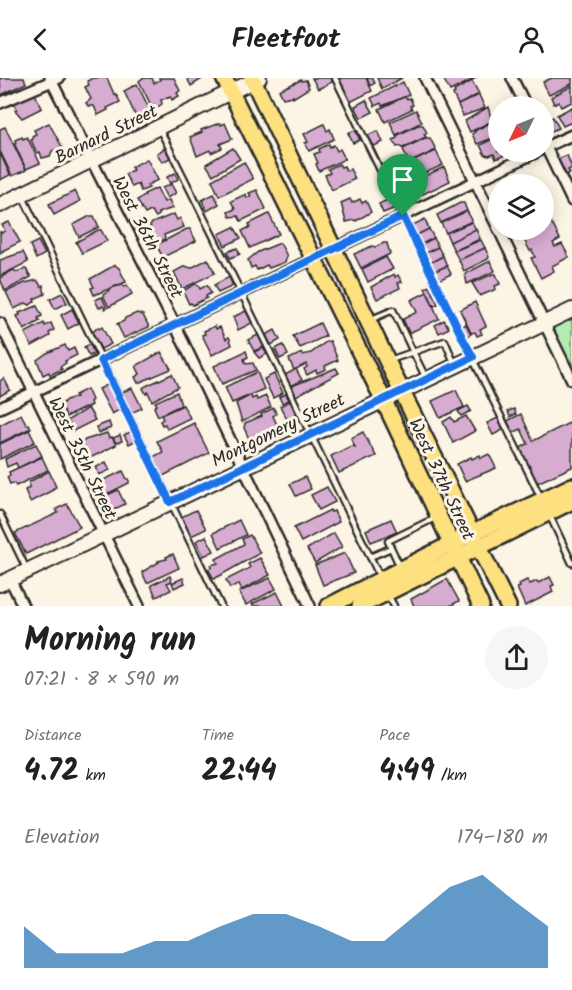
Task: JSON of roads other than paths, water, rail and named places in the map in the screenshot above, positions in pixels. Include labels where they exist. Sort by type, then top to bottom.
[{"type":"main road","name":"Barnard Street","points":[[0,205],[159,128],[228,85],[255,79]]},
{"type":"main road","name":"West 37th Street","points":[[255,79],[387,361],[508,606]]},
{"type":"main road","name":"West 37th Street","points":[[228,85],[482,606]]},
{"type":"main road","name":"Montgomery Street","points":[[5,581],[572,310]]},
{"type":"main road","points":[[360,606],[387,593],[454,550],[545,506],[572,486]]},
{"type":"main road","points":[[545,506],[572,501]]},
{"type":"main road","points":[[329,606],[387,593],[401,569],[454,550]]},
{"type":"street","points":[[425,78],[488,208]]},
{"type":"street","points":[[512,78],[521,96]]},
{"type":"street","points":[[0,103],[53,79]]},
{"type":"street","name":"West 36th Street","points":[[53,79],[91,161],[245,467],[310,606]]},
{"type":"street","points":[[554,141],[572,135]]},
{"type":"street","points":[[0,408],[516,162]]},
{"type":"street","points":[[552,162],[572,201]]},
{"type":"street","points":[[503,240],[572,380]]},
{"type":"street","name":"West 35th Street","points":[[0,323],[139,606]]},
{"type":"street","points":[[5,581],[22,606]]},
{"type":"lane","points":[[335,78],[572,564]]},
{"type":"lane","points":[[159,128],[243,292],[269,352],[387,593]]},
{"type":"lane","points":[[22,195],[221,606]]},
{"type":"lane","points":[[368,321],[393,310],[426,378]]},
{"type":"lane","points":[[387,361],[445,341],[455,365]]},
{"type":"lane","points":[[0,514],[27,571]]},
{"type":"lane","points":[[401,569],[388,541],[438,516]]},
{"type":"lane","points":[[370,557],[391,548]]}]
